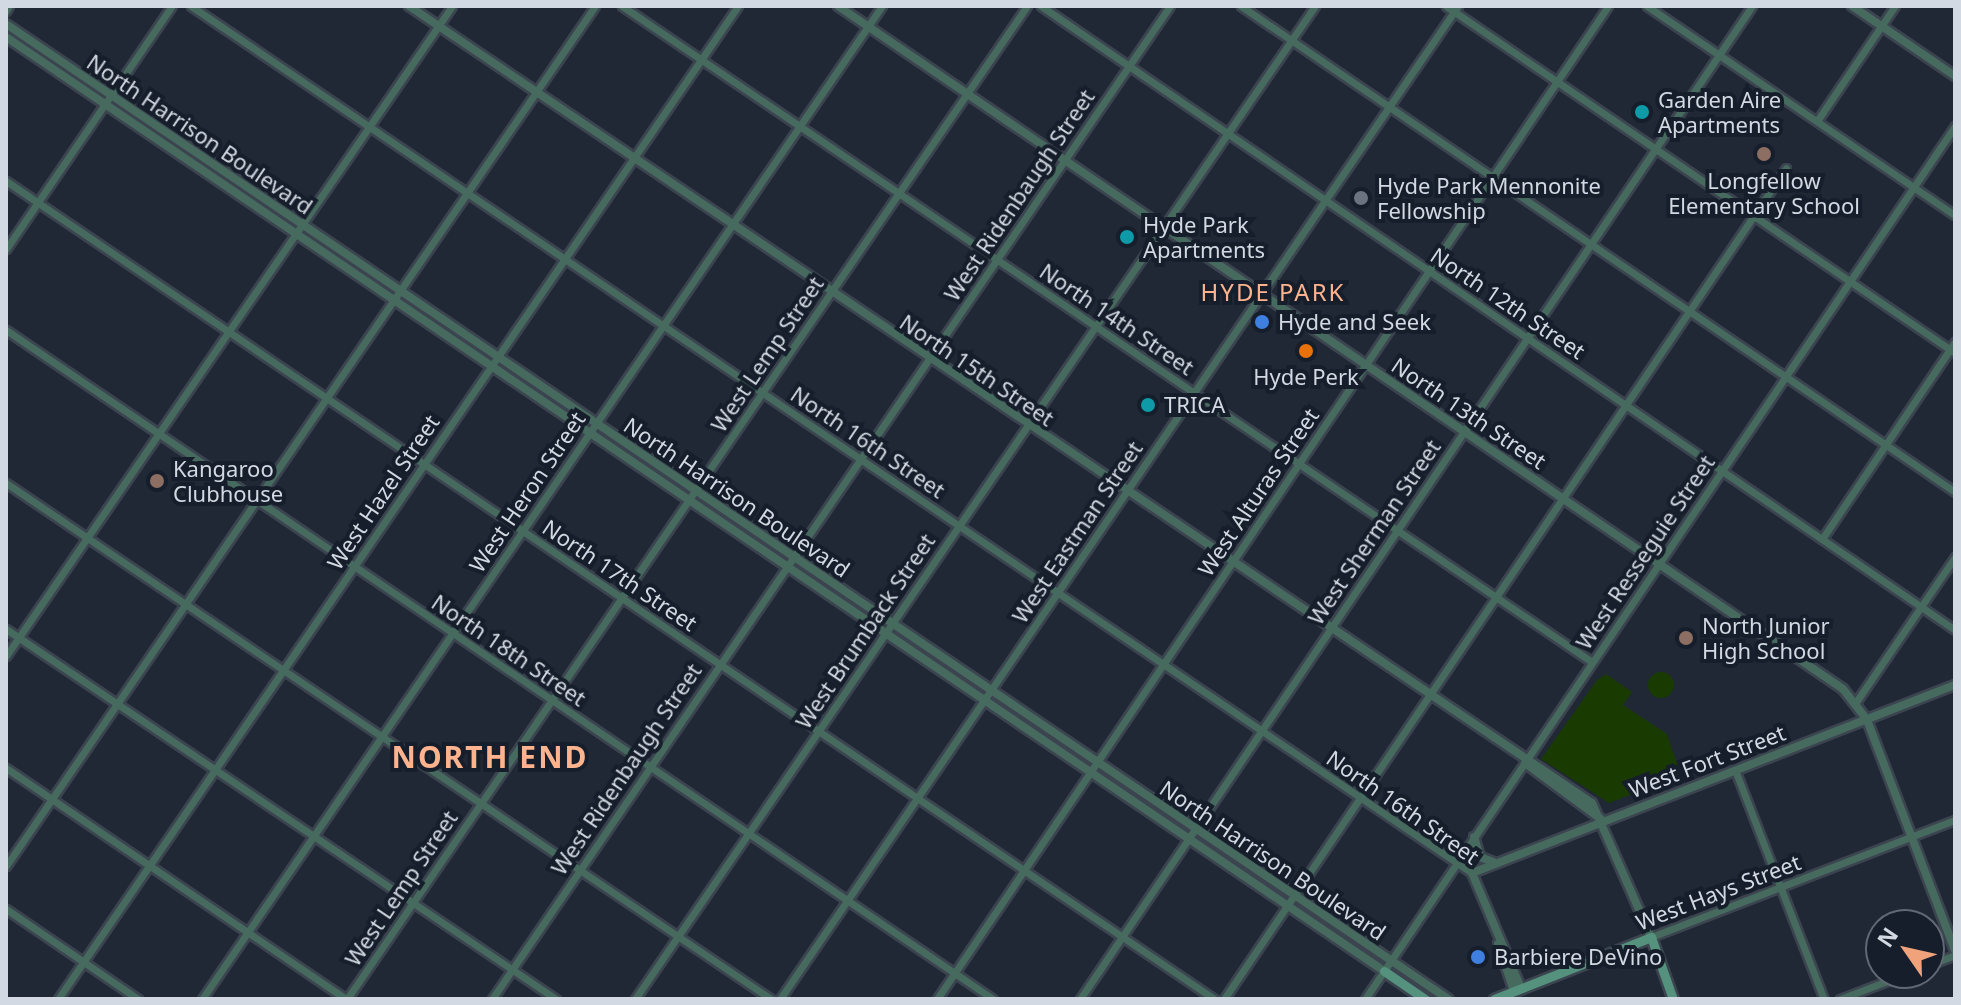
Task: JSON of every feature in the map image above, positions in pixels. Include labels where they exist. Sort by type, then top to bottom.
[{"type":"main road","name":"West Hays Street","points":[[1494,999],[1517,993],[1651,937]]},
{"type":"main road","points":[[1651,937],[1673,999]]},
{"type":"main road","name":"North Harrison Boulevard","points":[[1384,971],[1425,999]]},
{"type":"main road","name":"North 16th Street","points":[[1517,993],[1525,999]]},
{"type":"street","points":[[6,11],[9,6]]},
{"type":"street","points":[[6,249],[172,6]]},
{"type":"street","name":"North 16th Street","points":[[191,6],[1472,873],[1517,993]]},
{"type":"street","name":"North 15th Street","points":[[409,6],[1525,763],[1533,774],[1603,820]]},
{"type":"street","points":[[6,656],[452,6]]},
{"type":"street","points":[[6,866],[595,6]]},
{"type":"street","name":"North 14th Street","points":[[622,6],[1592,662]]},
{"type":"street","name":"West Hazel Street","points":[[58,999],[738,6]]},
{"type":"street","name":"North 13th Street","points":[[838,6],[1659,564],[1856,702],[1867,720],[1955,952]]},
{"type":"street","name":"West Heron Street","points":[[202,999],[882,6]]},
{"type":"street","name":"West Lemp Street","points":[[347,999],[1027,6]]},
{"type":"street","name":"North 12th Street","points":[[1041,6],[1955,630]]},
{"type":"street","name":"West Ridenbaugh Street","points":[[492,999],[1170,6]]},
{"type":"street","points":[[1241,6],[1955,492]]},
{"type":"street","name":"West Brumback Street","points":[[635,999],[1315,6]]},
{"type":"street","points":[[1446,6],[1456,9],[1753,216],[1953,348],[1822,539]]},
{"type":"street","name":"West Alturas Street","points":[[937,999],[1608,6]]},
{"type":"street","points":[[1647,6],[1955,215]]},
{"type":"street","name":"West Sherman Street","points":[[1080,999],[1752,6]]},
{"type":"street","points":[[1852,6],[1955,76]]},
{"type":"street","points":[[1817,121],[1895,6]]},
{"type":"street","name":"West Eastman Street","points":[[780,999],[1456,9]]},
{"type":"street","name":"North Harrison Boulevard","points":[[6,24],[1448,999]]},
{"type":"street","name":"North Harrison Boulevard","points":[[6,37],[1384,971]]},
{"type":"street","name":"West Resseguie Street","points":[[1365,999],[1955,126]]},
{"type":"street","points":[[1224,999],[1786,168]]},
{"type":"street","name":"North 17th Street","points":[[6,181],[1214,999]]},
{"type":"street","name":"North 18th Street","points":[[6,330],[993,999]]},
{"type":"street","points":[[6,483],[771,999]]},
{"type":"street","points":[[1856,702],[1955,557]]},
{"type":"street","points":[[6,629],[556,999]]},
{"type":"street","name":"West Fort Street","points":[[1472,873],[1955,685]]},
{"type":"street","points":[[6,768],[347,999]]},
{"type":"street","points":[[1735,770],[1824,999]]},
{"type":"street","points":[[1603,820],[1651,937]]},
{"type":"street","name":"West Hays Street","points":[[1651,937],[1955,820]]},
{"type":"street","points":[[1474,837],[1480,857],[1498,862]]},
{"type":"street","points":[[6,909],[138,999]]},
{"type":"street","points":[[1840,999],[1866,989]]},
{"type":"green space","points":[[1661,672],[1671,675],[1674,685],[1671,695],[1661,698],[1651,695],[1648,685],[1651,675]]},
{"type":"green space","points":[[1606,674],[1632,692],[1623,705],[1667,734],[1681,775],[1609,803],[1541,759],[1597,680]]},
{"type":"place","name":"Garden Aire Apartments","points":[[1642,112]]},
{"type":"place","name":"Longfellow Elementary School","points":[[1764,154]]},
{"type":"place","name":"Hyde Park Mennonite Fellowship","points":[[1361,198]]},
{"type":"place","name":"Hyde Park Apartments","points":[[1127,237]]},
{"type":"place","name":"Hyde and Seek","points":[[1262,322]]},
{"type":"place","name":"Hyde Perk","points":[[1306,351]]},
{"type":"place","name":"TRICA","points":[[1148,405]]},
{"type":"place","name":"Kangaroo Clubhouse","points":[[157,481]]},
{"type":"place","name":"North Junior High School","points":[[1686,638]]},
{"type":"place","name":"Barbiere DeVino","points":[[1478,957]]},
{"type":"district","name":"HYDE PARK","points":[[1273,292]]},
{"type":"district","name":"NORTH END","points":[[490,757]]}]
